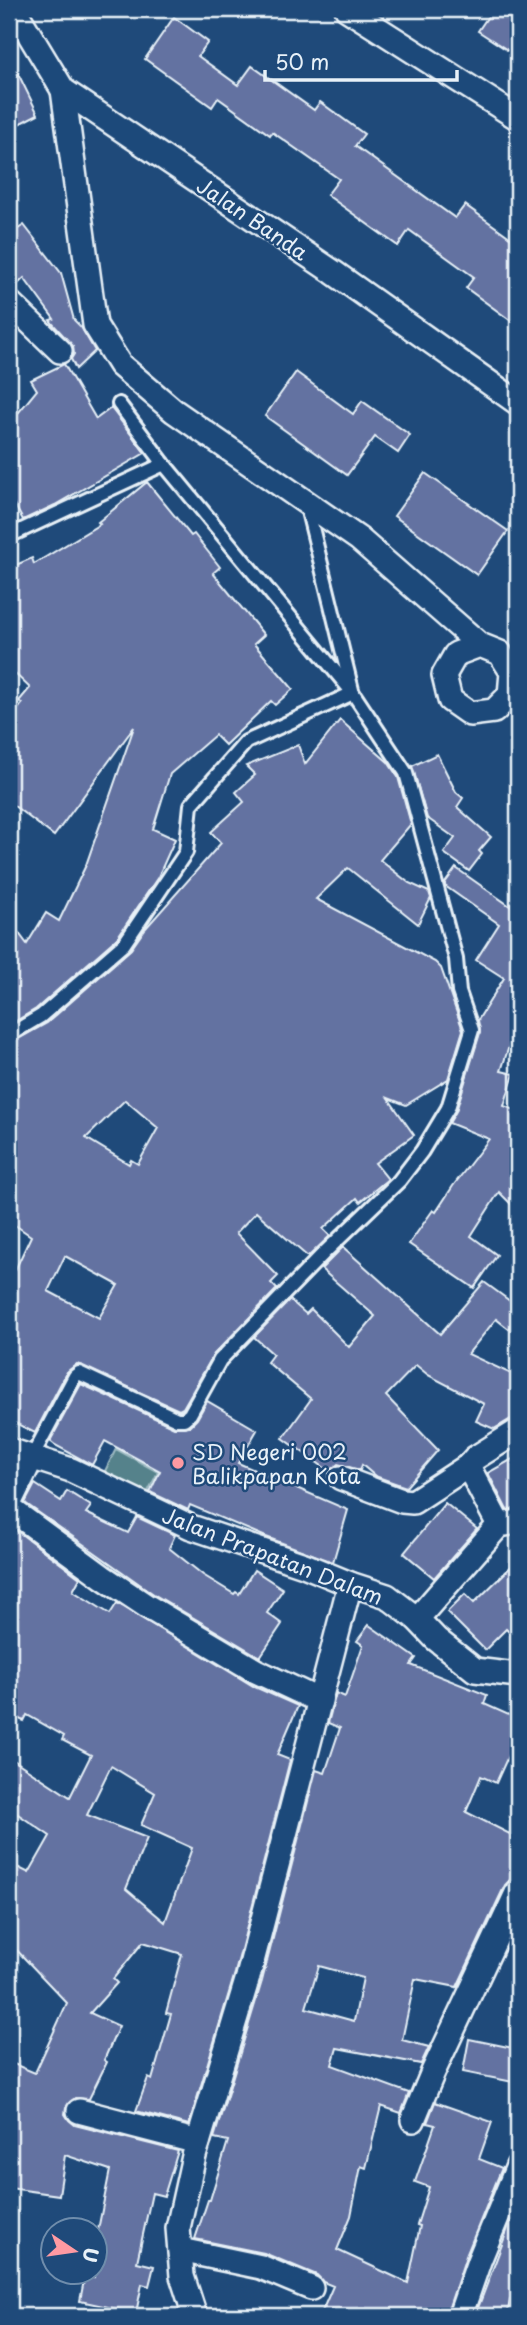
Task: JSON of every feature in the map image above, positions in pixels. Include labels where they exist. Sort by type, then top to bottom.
[{"type":"street","name":"Jalan Banda","points":[[14,9],[63,90],[333,272],[518,404]]},
{"type":"street","points":[[347,9],[518,118]]},
{"type":"street","points":[[63,90],[95,325],[120,365],[174,411],[359,539],[480,645]]},
{"type":"street","points":[[9,302],[60,351]]},
{"type":"street","points":[[341,1478],[413,1502],[518,1431]]},
{"type":"street","name":"Jalan Prapatan Dalam","points":[[9,1450],[71,1470],[191,1527],[387,1596],[475,1670],[518,1675]]},
{"type":"street","points":[[32,1457],[9,1506],[103,1577],[148,1607],[256,1671],[320,1701]]},
{"type":"street","points":[[417,1619],[509,1524],[468,1466]]},
{"type":"street","points":[[195,2316],[182,2276],[178,2228],[198,2142],[248,1977],[351,1584]]},
{"type":"street","points":[[413,2120],[518,1891]]},
{"type":"street","points":[[79,2111],[198,2142]]},
{"type":"street","points":[[460,2316],[479,2261],[518,2166]]},
{"type":"street","points":[[180,2250],[261,2267],[310,2288]]},
{"type":"lane","points":[[32,1457],[79,1373],[177,1419],[187,1417],[220,1360],[331,1245],[399,1181],[422,1151],[448,1108],[472,1030],[459,992],[456,959],[407,773],[353,693],[164,464],[119,404]]},
{"type":"lane","points":[[9,536],[164,464]]},
{"type":"lane","points":[[305,502],[353,693]]},
{"type":"lane","points":[[9,1035],[41,1016],[124,944],[187,852],[191,805],[246,742],[353,693]]},
{"type":"green space","points":[[116,1449],[158,1472],[139,1509],[97,1487]]},
{"type":"building","points":[[493,9],[518,9],[518,57],[478,31]]},
{"type":"building","points":[[174,17],[208,42],[198,56],[238,85],[252,66],[314,110],[320,102],[364,134],[355,146],[455,218],[465,205],[518,243],[518,326],[466,288],[474,277],[409,230],[398,246],[327,195],[339,179],[218,98],[212,107],[145,59]]},
{"type":"building","points":[[9,55],[38,114],[9,129]]},
{"type":"building","points":[[24,225],[61,273],[74,320],[95,351],[76,369],[71,359],[74,354],[73,346],[50,320],[54,319],[24,278],[13,289],[9,288],[9,235]]},
{"type":"building","points":[[64,364],[96,419],[111,408],[145,453],[55,505],[23,520],[9,495],[9,424],[37,390],[31,380]]},
{"type":"building","points":[[296,372],[353,414],[362,401],[410,435],[398,453],[375,437],[347,475],[265,416]]},
{"type":"building","points":[[425,473],[508,531],[477,575],[394,516]]},
{"type":"building","points":[[147,482],[220,567],[213,573],[264,635],[254,644],[293,689],[275,705],[271,701],[225,745],[215,735],[170,774],[153,829],[175,839],[158,877],[117,938],[36,1009],[9,1025],[9,920],[27,944],[46,913],[59,921],[86,865],[134,727],[54,836],[9,802],[9,720],[30,688],[9,668],[9,568],[32,558],[34,564],[100,524],[98,522]]},
{"type":"building","points":[[340,720],[388,762],[398,777],[411,824],[380,860],[409,883],[429,892],[431,898],[418,924],[348,868],[316,899],[435,962],[441,968],[463,1030],[448,1079],[406,1105],[388,1098],[414,1135],[375,1163],[388,1179],[360,1202],[357,1198],[323,1229],[330,1236],[308,1257],[256,1212],[236,1233],[278,1276],[271,1283],[277,1289],[214,1354],[183,1408],[179,1410],[77,1364],[67,1372],[35,1433],[9,1420],[9,1283],[31,1236],[9,1221],[9,1044],[47,1023],[131,949],[145,929],[221,843],[211,832],[244,802],[236,792],[255,775],[246,766],[298,745],[305,764]],"holes":[[[125,1100],[158,1128],[138,1164],[131,1160],[129,1164],[86,1138]],[[65,1256],[118,1285],[99,1318],[48,1291]]]},
{"type":"building","points":[[437,754],[456,792],[463,798],[457,807],[491,837],[479,851],[482,854],[469,871],[444,853],[455,838],[427,818],[412,766]]},
{"type":"building","points":[[456,868],[510,906],[518,893],[518,1028],[501,1071],[514,1074],[504,1106],[518,1111],[518,1211],[499,1192],[471,1236],[497,1255],[474,1288],[409,1244],[489,1139],[449,1123],[456,1111],[480,1033],[478,1020],[504,978],[476,960],[499,924],[445,886]]},
{"type":"building","points":[[343,1247],[440,1334],[484,1282],[518,1307],[518,1317],[509,1329],[496,1319],[468,1354],[518,1377],[518,1417],[494,1429],[476,1421],[484,1404],[428,1375],[416,1365],[386,1396],[438,1450],[406,1487],[375,1476],[362,1465],[360,1470],[338,1464],[329,1471],[283,1438],[311,1399],[267,1362],[273,1354],[254,1337],[290,1300],[306,1314],[311,1309],[349,1347],[375,1316],[321,1269]]},
{"type":"building","points":[[81,1384],[174,1427],[190,1426],[207,1401],[257,1430],[238,1463],[348,1510],[333,1562],[190,1505],[188,1510],[150,1492],[160,1471],[105,1441],[92,1465],[55,1445],[50,1441]]},
{"type":"building","points":[[518,1456],[518,1508],[507,1510],[488,1473]]},
{"type":"building","points":[[35,1484],[61,1501],[67,1491],[91,1506],[86,1513],[128,1533],[137,1517],[175,1535],[169,1548],[203,1575],[234,1594],[239,1594],[254,1570],[283,1589],[267,1613],[282,1624],[260,1657],[155,1595],[25,1503]]},
{"type":"building","points":[[445,1503],[477,1529],[434,1578],[404,1553]]},
{"type":"building","points":[[9,1525],[80,1578],[73,1591],[110,1614],[117,1603],[255,1687],[298,1706],[277,1755],[290,1760],[235,1973],[189,2125],[136,2111],[148,2078],[152,2080],[171,2014],[166,2013],[182,1954],[143,1942],[113,1979],[117,1983],[90,2013],[119,2026],[104,2060],[107,2062],[89,2099],[75,2098],[66,2107],[65,2114],[75,2125],[178,2151],[164,2196],[152,2193],[137,2262],[154,2266],[149,2286],[142,2284],[136,2313],[80,2301],[83,2286],[108,2286],[108,2216],[101,2216],[110,2170],[65,2155],[59,2195],[9,2188],[9,2062],[35,2073],[67,2003],[9,1942],[9,1863],[29,1873],[50,1836],[9,1808],[9,1757],[70,1797],[91,1755],[62,1740],[64,1736],[27,1715],[24,1721],[9,1715]],"holes":[[[111,1766],[155,1793],[141,1825],[192,1848],[165,1922],[126,1889],[147,1838],[87,1815]]]},
{"type":"building","points":[[518,1560],[518,1641],[506,1629],[485,1650],[447,1612],[465,1594],[474,1603]]},
{"type":"building","points":[[369,1625],[416,1658],[411,1665],[487,1695],[484,1704],[518,1719],[518,1734],[496,1783],[481,1776],[466,1812],[518,1838],[518,1877],[505,1885],[457,1987],[415,1979],[402,2040],[429,2047],[421,2064],[337,2048],[332,2065],[409,2093],[401,2113],[381,2106],[366,2168],[361,2166],[351,2216],[337,2250],[408,2283],[420,2226],[417,2225],[429,2187],[415,2182],[435,2125],[427,2123],[435,2102],[492,2122],[479,2159],[502,2168],[466,2256],[446,2316],[320,2316],[333,2286],[323,2282],[317,2275],[264,2253],[195,2239],[228,2141],[214,2138],[262,1981],[316,1770],[325,1773],[340,1728],[328,1723],[336,1693],[345,1697],[363,1645],[357,1641]],"holes":[[[319,1966],[363,1978],[354,2021],[306,2008]]]},
{"type":"building","points":[[469,2039],[518,2049],[518,2083],[463,2072]]},
{"type":"building","points":[[515,2210],[518,2211],[518,2303],[510,2300],[507,2316],[475,2316]]},
{"type":"place","name":"SD Negeri 002 Balikpapan Kota","points":[[178,1463]]}]
